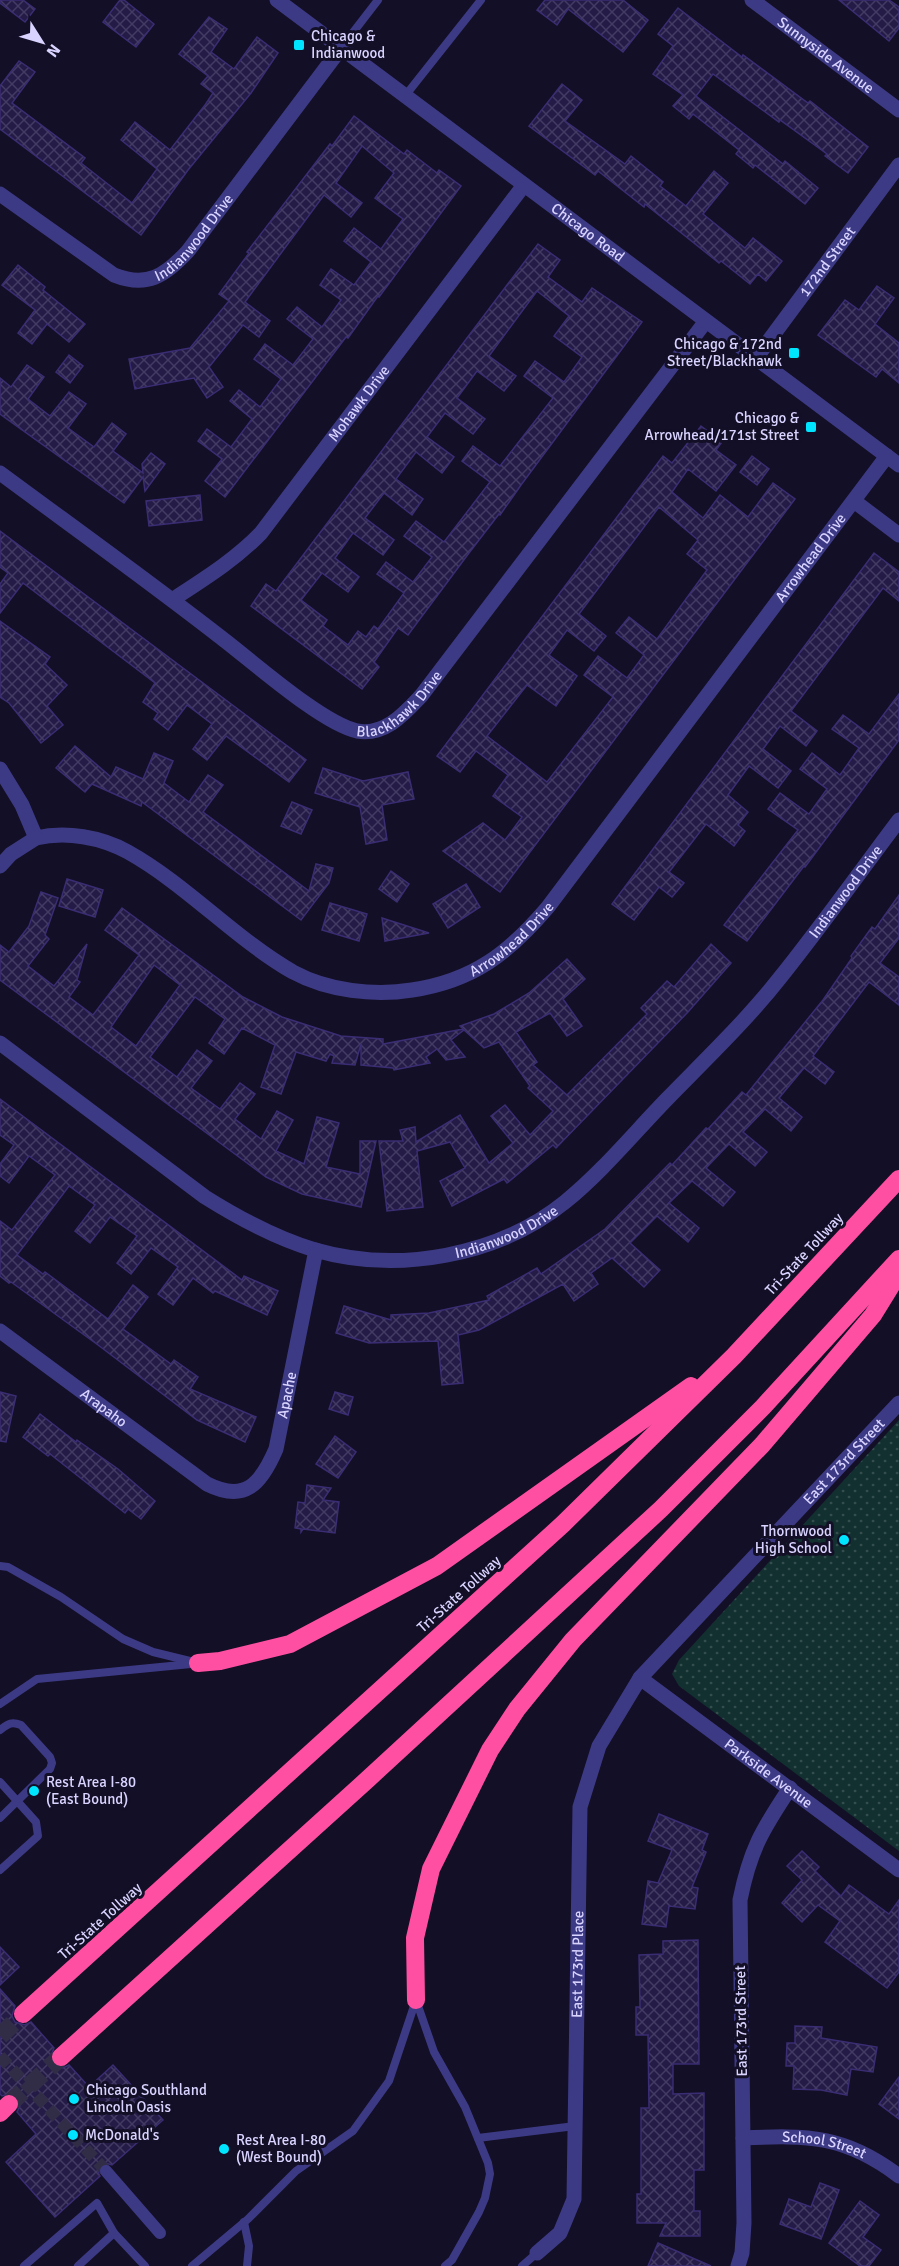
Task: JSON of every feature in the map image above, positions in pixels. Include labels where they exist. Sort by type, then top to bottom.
[{"type":"highway","name":"Tri-State Tollway","points":[[23,2014],[563,1524],[734,1356],[899,1179]]},
{"type":"highway","points":[[61,2057],[368,1779],[660,1509],[763,1407],[899,1259]]},
{"type":"highway","points":[[416,2000],[415,1938],[431,1869],[490,1749],[545,1672],[573,1640],[762,1445],[873,1315],[899,1273]]},
{"type":"highway","points":[[198,1663],[220,1661],[290,1644],[437,1566],[734,1356]]},
{"type":"street","name":"Chicago Road","points":[[277,0],[893,461]]},
{"type":"street","name":"Sunnyside Avenue","points":[[752,0],[899,110]]},
{"type":"street","name":"Indianwood Drive","points":[[0,194],[114,275],[130,281],[144,281],[158,276],[173,268],[188,251],[341,48]]},
{"type":"street","name":"172nd Street","points":[[756,358],[899,165]]},
{"type":"street","name":"Mohawk Drive","points":[[172,600],[224,567],[243,552],[261,532],[524,185]]},
{"type":"street","name":"Blackhawk Drive","points":[[0,473],[172,600],[306,704],[339,724],[358,731],[374,731],[389,726],[404,715],[421,696],[706,321]]},
{"type":"street","name":"Arrowhead Drive","points":[[36,838],[54,834],[69,835],[97,840],[127,851],[265,953],[295,973],[326,984],[358,991],[398,992],[434,987],[468,975],[523,937],[548,907],[854,501],[893,461]]},
{"type":"street","points":[[854,501],[899,535]]},
{"type":"street","points":[[0,770],[22,805],[36,838],[12,854],[0,866]]},
{"type":"street","name":"Indianwood Drive","points":[[0,1043],[205,1197],[267,1232],[316,1250],[359,1258],[390,1260],[430,1258],[469,1250],[502,1239],[532,1224],[565,1202],[753,1010],[899,820]]},
{"type":"street","name":"Apache","points":[[207,1484],[221,1491],[245,1490],[257,1483],[267,1469],[276,1449],[283,1422],[316,1250]]},
{"type":"street","name":"Arapaho","points":[[0,1330],[207,1484]]},
{"type":"street","name":"East 173rd Street","points":[[639,1678],[899,1403]]},
{"type":"street","name":"Parkside Avenue","points":[[639,1678],[899,1870]]},
{"type":"street","name":"East 173rd Place","points":[[537,2253],[560,2233],[574,2199],[580,1807],[599,1746],[639,1678]]},
{"type":"street","name":"East 173rd Street","points":[[738,2266],[742,2253],[744,2223],[740,1900],[747,1868],[757,1839],[790,1788]]},
{"type":"street","name":"School Street","points":[[743,2138],[805,2136],[835,2141],[875,2159],[899,2176]]},
{"type":"street","points":[[105,2171],[160,2233]]},
{"type":"lane","points":[[341,48],[378,0]]},
{"type":"lane","points":[[405,96],[481,0]]},
{"type":"lane","points":[[0,1566],[9,1567],[61,1597],[123,1639],[153,1652],[198,1663]]},
{"type":"lane","points":[[0,1704],[37,1678],[198,1663]]},
{"type":"lane","points":[[0,1730],[9,1723],[21,1725],[50,1757],[52,1763],[50,1769],[0,1818]]},
{"type":"lane","points":[[0,1782],[36,1822],[38,1836],[0,1870]]},
{"type":"lane","points":[[416,2000],[434,2052],[465,2107],[488,2163],[490,2174],[485,2198],[461,2245],[452,2260],[445,2266]]},
{"type":"lane","points":[[192,2266],[244,2222],[308,2162],[353,2131],[389,2080],[416,2000]]},
{"type":"lane","points":[[478,2138],[575,2126]]},
{"type":"lane","points":[[24,2266],[97,2203],[114,2233],[145,2266]]},
{"type":"lane","points":[[244,2222],[249,2246],[247,2266]]},
{"type":"lane","points":[[78,2266],[114,2233]]},
{"type":"lane","points":[[522,2266],[537,2253]]},
{"type":"green space","name":"Thornwood High School","points":[[899,1420],[899,1851],[679,1686],[672,1674],[679,1660]]},
{"type":"building","points":[[0,0],[23,0],[35,9],[25,22],[0,3]]},
{"type":"building","points":[[120,0],[124,0],[154,24],[136,47],[103,22]]},
{"type":"building","points":[[545,0],[623,0],[648,20],[623,52],[568,9],[557,25],[537,10]]},
{"type":"building","points":[[839,0],[889,0],[899,7],[899,28],[889,41]]},
{"type":"building","points":[[678,8],[742,57],[743,55],[808,103],[810,101],[868,147],[848,173],[825,156],[827,154],[713,74],[696,96],[783,164],[785,161],[818,188],[805,204],[755,165],[753,168],[736,154],[739,150],[693,114],[689,119],[673,106],[683,95],[653,74],[673,46],[658,34]]},
{"type":"building","points":[[209,17],[227,29],[211,52],[234,69],[257,37],[278,53],[251,93],[188,170],[141,235],[0,129],[0,86],[19,61],[35,72],[12,103],[85,158],[81,163],[132,203],[157,169],[121,140],[135,122],[170,150],[205,105],[213,93],[201,84],[208,76],[179,54]]},
{"type":"building","points":[[562,84],[582,100],[565,121],[625,164],[631,156],[663,182],[660,186],[686,206],[714,171],[728,183],[703,214],[745,248],[753,238],[782,261],[766,281],[758,274],[750,284],[721,261],[719,263],[645,204],[644,207],[598,171],[595,175],[529,126]]},
{"type":"building","points":[[354,116],[404,154],[407,150],[437,173],[439,170],[461,186],[348,338],[346,337],[225,497],[205,481],[222,459],[198,441],[207,429],[231,447],[252,419],[230,401],[239,390],[260,407],[281,379],[254,359],[265,344],[293,365],[313,339],[287,319],[297,307],[322,327],[341,300],[320,285],[331,269],[354,285],[371,262],[344,241],[354,228],[381,249],[403,219],[375,198],[394,173],[362,146],[336,183],[362,203],[351,217],[324,195],[245,302],[270,321],[259,337],[243,325],[209,367],[223,387],[207,398],[194,378],[135,389],[129,359],[190,348],[229,301],[219,294],[249,253],[247,252]]},
{"type":"building","points":[[538,244],[560,260],[548,277],[582,302],[592,288],[642,322],[500,515],[408,635],[398,628],[374,662],[379,667],[362,689],[251,606],[266,584],[276,591]],"holes":[[[537,291],[569,316],[554,336],[582,357],[564,382],[535,361],[524,376],[553,398],[500,466],[473,446],[462,461],[490,482],[444,542],[416,521],[404,536],[432,557],[413,582],[386,562],[377,574],[404,593],[378,629],[374,626],[366,637],[358,631],[348,645],[323,626],[327,620],[301,600],[322,573],[348,592],[359,577],[335,558],[353,533],[383,555],[394,540],[365,518],[384,493],[412,515],[423,499],[396,479],[416,452],[442,473],[454,457],[427,437],[445,413],[473,434],[485,419],[457,398],[477,371],[504,391],[516,376],[489,356]]]},
{"type":"building","points":[[18,265],[45,287],[43,290],[85,324],[69,342],[47,324],[32,344],[18,333],[35,310],[2,285]]},
{"type":"building","points":[[877,286],[894,298],[875,324],[899,343],[899,383],[882,369],[876,377],[818,335],[845,300],[859,310]]},
{"type":"building","points":[[69,355],[83,366],[70,383],[56,372]]},
{"type":"building","points":[[27,365],[44,377],[28,399],[50,416],[69,392],[86,404],[68,428],[94,447],[112,423],[126,434],[113,451],[143,473],[142,464],[151,453],[165,464],[145,491],[143,477],[124,503],[0,414],[0,378],[11,387]]},
{"type":"building","points":[[701,426],[722,442],[716,450],[736,465],[716,491],[688,469],[672,492],[703,518],[720,495],[748,517],[773,483],[795,499],[500,892],[443,851],[483,823],[505,840],[522,817],[493,796],[508,775],[476,751],[460,772],[437,756],[663,456],[672,463]],"holes":[[[659,507],[698,540],[687,554],[707,570],[657,639],[629,617],[616,633],[644,655],[627,678],[598,656],[584,675],[613,697],[547,782],[487,736],[527,685],[556,706],[577,676],[549,655],[567,630],[594,651],[606,636],[579,614]]]},
{"type":"building","points":[[752,456],[769,469],[757,485],[740,472]]},
{"type":"building","points":[[200,495],[202,520],[149,526],[146,501]]},
{"type":"building","points":[[0,531],[306,760],[289,782],[226,736],[207,760],[193,749],[212,724],[187,705],[168,730],[154,719],[158,713],[143,702],[155,683],[23,583],[0,613],[0,584],[8,573],[0,567]]},
{"type":"building","points":[[874,553],[899,572],[899,601],[883,588],[791,711],[817,731],[806,746],[780,726],[763,749],[791,771],[778,788],[749,766],[728,795],[748,812],[738,825],[745,831],[734,846],[706,824],[669,872],[684,883],[672,897],[659,887],[634,920],[612,904]]},
{"type":"building","points":[[0,621],[50,657],[45,664],[67,685],[47,706],[63,725],[41,743],[9,703],[0,697]]},
{"type":"building","points":[[899,694],[899,740],[747,941],[724,925],[798,830],[768,809],[780,793],[809,814],[827,789],[800,769],[812,753],[840,775],[859,748],[832,729],[843,715],[869,734]]},
{"type":"building","points":[[75,746],[111,777],[116,767],[143,779],[154,753],[173,761],[164,783],[189,802],[208,775],[223,785],[203,812],[309,891],[316,864],[333,868],[329,883],[301,920],[142,802],[141,806],[92,784],[85,792],[56,768]]},
{"type":"building","points":[[323,768],[363,781],[408,772],[414,799],[382,805],[387,840],[366,844],[360,807],[315,793]]},
{"type":"building","points":[[292,802],[312,810],[301,834],[281,826]]},
{"type":"building","points":[[391,871],[409,884],[397,902],[379,889]]},
{"type":"building","points":[[67,879],[103,890],[95,917],[59,906]]},
{"type":"building","points":[[466,884],[480,907],[448,928],[433,904]]},
{"type":"building","points":[[41,892],[58,898],[45,935],[49,939],[28,966],[54,986],[87,944],[77,980],[80,982],[69,997],[93,1015],[139,955],[105,930],[122,908],[243,997],[282,1017],[341,1036],[383,1039],[383,1044],[463,1029],[460,1026],[494,1014],[529,993],[567,959],[585,979],[563,999],[582,1026],[567,1036],[550,1013],[516,1032],[537,1062],[533,1065],[567,1095],[647,1014],[641,1008],[667,981],[674,987],[711,944],[731,963],[688,1012],[556,1148],[553,1145],[507,1183],[504,1179],[452,1206],[440,1181],[465,1168],[450,1142],[417,1151],[423,1207],[387,1211],[379,1141],[403,1141],[400,1130],[415,1127],[416,1142],[460,1115],[489,1163],[513,1143],[491,1116],[505,1105],[530,1135],[553,1111],[528,1088],[530,1086],[499,1042],[484,1048],[464,1030],[451,1040],[465,1057],[446,1060],[437,1049],[426,1057],[430,1063],[394,1070],[393,1068],[361,1065],[361,1044],[355,1065],[332,1063],[334,1056],[330,1054],[326,1061],[296,1052],[281,1094],[261,1087],[275,1045],[242,1028],[224,1054],[209,1043],[225,1019],[195,997],[150,1057],[177,1077],[197,1050],[212,1061],[191,1088],[220,1109],[240,1083],[255,1094],[235,1119],[261,1139],[277,1111],[293,1120],[276,1151],[304,1164],[317,1117],[339,1123],[326,1167],[360,1174],[360,1141],[376,1141],[361,1207],[302,1194],[266,1177],[0,980],[0,945],[9,952],[29,926]],"holes":[[[154,965],[180,985],[136,1046],[111,1027]]]},
{"type":"building","points":[[899,895],[899,938],[880,963],[899,977],[899,1005],[869,982],[813,1056],[834,1072],[825,1084],[804,1068],[779,1098],[802,1117],[791,1131],[765,1109],[743,1132],[767,1152],[755,1166],[729,1144],[706,1168],[735,1192],[723,1206],[692,1181],[669,1203],[699,1228],[688,1242],[657,1216],[630,1243],[660,1270],[644,1287],[612,1258],[591,1273],[598,1284],[574,1301],[563,1284],[479,1330],[458,1335],[463,1383],[442,1385],[438,1341],[369,1343],[336,1333],[344,1306],[391,1320],[391,1315],[429,1313],[489,1300],[487,1296],[537,1268],[541,1274],[605,1229],[670,1163],[672,1165],[706,1128],[708,1129],[742,1092],[746,1095],[823,1000],[852,958],[851,956],[872,927],[875,929]]},
{"type":"building","points":[[330,903],[367,914],[359,941],[322,930]]},
{"type":"building","points":[[382,918],[429,933],[385,941]]},
{"type":"building","points":[[0,1099],[242,1280],[244,1276],[278,1291],[267,1315],[215,1291],[213,1293],[193,1278],[173,1305],[158,1294],[178,1267],[151,1248],[131,1274],[117,1263],[137,1236],[110,1217],[90,1243],[75,1231],[95,1205],[69,1186],[17,1255],[43,1274],[45,1272],[108,1319],[133,1285],[148,1297],[123,1329],[171,1364],[174,1360],[198,1377],[190,1389],[256,1417],[245,1442],[197,1420],[98,1345],[0,1276],[0,1221],[12,1230],[55,1175],[29,1156],[9,1183],[0,1176],[0,1164],[14,1145],[0,1135]]},
{"type":"building","points":[[0,1392],[16,1396],[6,1442],[0,1441]]},
{"type":"building","points":[[335,1392],[353,1397],[348,1415],[329,1409]]},
{"type":"building","points":[[40,1414],[76,1442],[77,1440],[118,1469],[155,1501],[141,1519],[128,1509],[125,1513],[50,1454],[48,1456],[23,1437]]},
{"type":"building","points":[[335,1436],[356,1452],[338,1478],[316,1464]]},
{"type":"building","points":[[307,1485],[331,1488],[323,1500],[339,1502],[335,1533],[303,1529],[301,1532],[301,1529],[295,1528],[298,1502],[305,1503]]},
{"type":"building","points":[[659,1814],[708,1834],[702,1850],[706,1852],[692,1887],[698,1888],[695,1909],[669,1906],[666,1927],[642,1924],[648,1881],[658,1883],[672,1850],[648,1841]]},
{"type":"building","points":[[802,1851],[819,1867],[815,1871],[841,1896],[849,1885],[889,1914],[899,1900],[899,1972],[887,1988],[825,1942],[840,1921],[818,1905],[802,1922],[782,1903],[802,1880],[787,1866]]},
{"type":"building","points":[[698,1940],[699,2064],[673,2064],[673,2094],[704,2093],[704,2170],[694,2170],[694,2211],[700,2211],[700,2236],[660,2236],[666,2223],[637,2223],[637,2194],[641,2194],[641,2108],[649,2108],[648,2035],[636,2035],[636,2007],[640,2007],[639,1955],[663,1954],[663,1941]]},
{"type":"building","points":[[0,1947],[19,1967],[0,1985]]},
{"type":"building","name":"Chicago Southland Lincoln Oasis","points":[[0,1989],[15,2006],[12,2016],[15,2022],[25,2025],[31,2022],[54,2048],[50,2059],[53,2065],[63,2068],[69,2065],[89,2087],[113,2065],[163,2120],[112,2165],[105,2163],[100,2165],[98,2172],[100,2176],[55,2217],[6,2162],[36,2134],[17,2112],[20,2106],[17,2097],[11,2093],[2,2096],[0,2094]]},
{"type":"building","points":[[795,2026],[822,2027],[821,2038],[877,2047],[873,2072],[851,2069],[847,2095],[821,2090],[793,2089],[794,2066],[786,2066],[787,2043],[795,2043]]},
{"type":"building","points":[[899,2077],[899,2119],[879,2104]]},
{"type":"building","points":[[820,2183],[839,2190],[821,2239],[780,2224],[789,2199],[811,2207]]},
{"type":"building","points":[[860,2201],[879,2215],[863,2237],[881,2250],[869,2266],[860,2266],[829,2243]]},
{"type":"building","points":[[658,2243],[711,2266],[648,2266]]},
{"type":"tunnel","points":[[0,2036],[23,2014]]},
{"type":"tunnel","points":[[0,2056],[106,2171]]},
{"type":"tunnel","points":[[9,2104],[61,2057]]},
{"type":"place","name":"Chicago & Indianwood","points":[[299,45]]},
{"type":"place","name":"Chicago & 172nd Street/Blackhawk","points":[[794,353]]},
{"type":"place","name":"Chicago & Arrowhead/171st Street","points":[[811,427]]},
{"type":"place","name":"Thornwood High School","points":[[844,1540]]},
{"type":"place","name":"Rest Area I-80 (East Bound)","points":[[34,1791]]},
{"type":"place","name":"Chicago Southland Lincoln Oasis","points":[[74,2099]]},
{"type":"place","name":"McDonald's","points":[[73,2135]]},
{"type":"place","name":"Rest Area I-80 (West Bound)","points":[[224,2149]]}]
